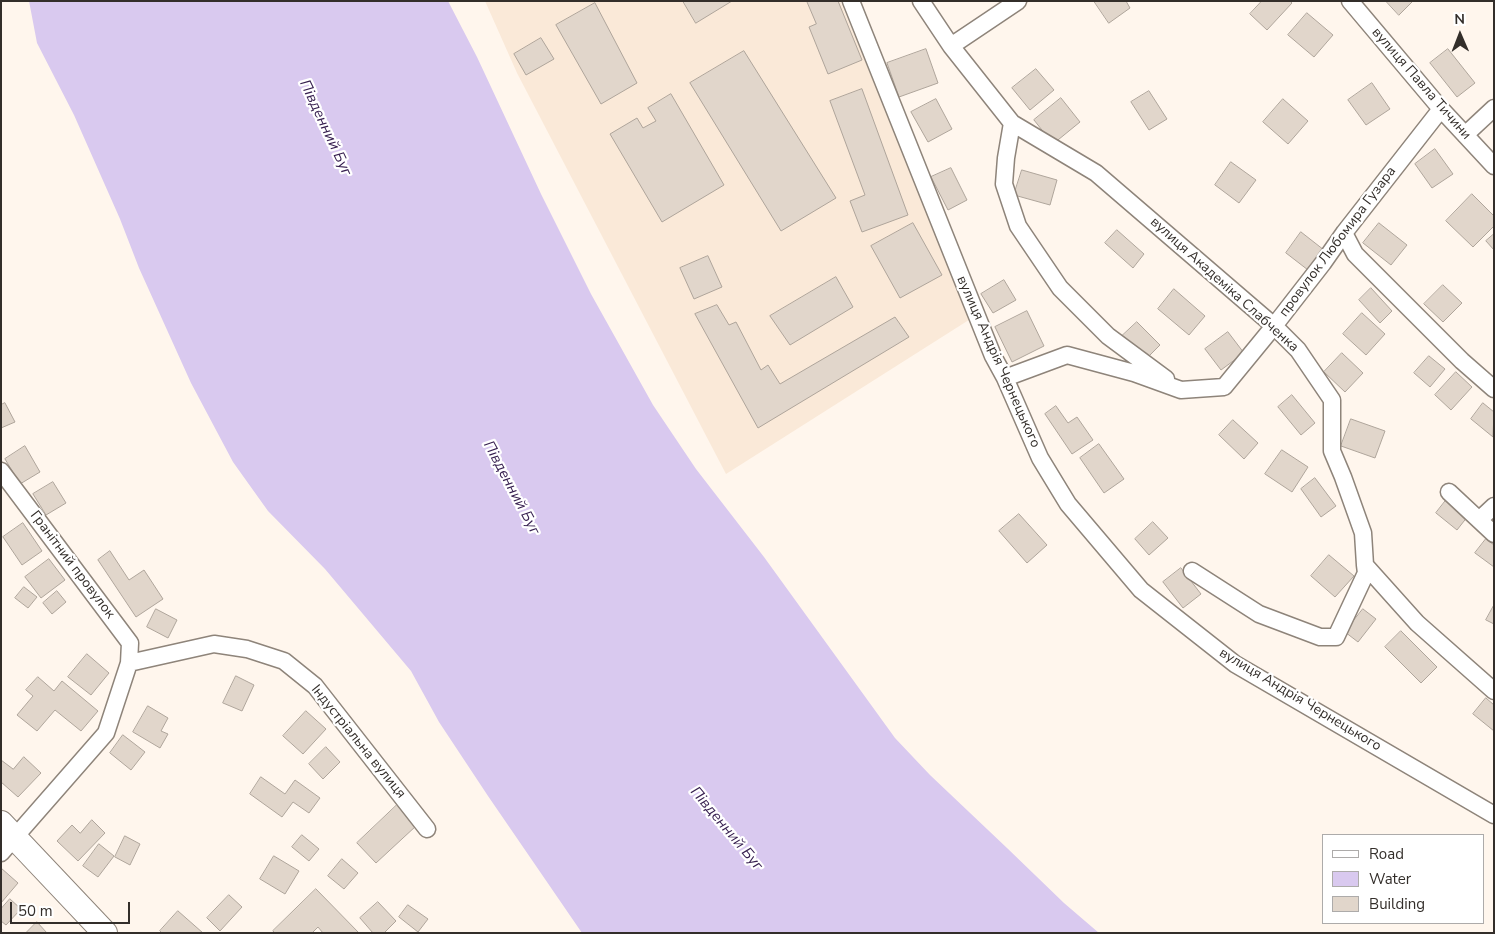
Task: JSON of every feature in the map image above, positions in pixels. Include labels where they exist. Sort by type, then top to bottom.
[{"type":"street","name":"вулиця Андрія Чернецького","points":[[851,1],[993,356],[1005,378],[1040,458],[1068,504],[1141,590],[1235,664],[1494,815]]},
{"type":"street","name":"вулиця Академіка Слабченка","points":[[921,1],[951,46],[1012,123],[1096,173],[1274,326],[1298,350],[1332,400],[1332,451],[1363,533],[1366,573],[1336,637],[1320,636],[1259,614],[1192,571]]},
{"type":"street","points":[[951,46],[1018,1]]},
{"type":"street","name":"вулиця Павла Тичини","points":[[1350,1],[1441,110],[1494,166]]},
{"type":"street","points":[[1465,135],[1494,108]]},
{"type":"street","name":"провулок Любомира Гузара","points":[[1181,390],[1224,387],[1274,326],[1323,263],[1344,232],[1441,110]]},
{"type":"street","points":[[1012,123],[1004,184],[1018,226],[1060,288],[1108,336],[1181,390]]},
{"type":"street","points":[[1344,232],[1356,254],[1462,361],[1494,388]]},
{"type":"street","points":[[1005,378],[1067,355],[1134,373],[1181,390]]},
{"type":"street","name":"Гранітний провулок","points":[[1,471],[130,643],[129,663]]},
{"type":"street","points":[[1449,492],[1494,534]]},
{"type":"street","points":[[1479,520],[1494,506]]},
{"type":"street","points":[[1365,565],[1417,623],[1494,691]]},
{"type":"street","name":"Індустріальна вулиця","points":[[129,663],[214,644],[247,649],[284,660],[315,686],[427,829]]},
{"type":"street","points":[[105,933],[6,837],[106,733],[129,663]]},
{"type":"shaded area","points":[[485,1],[840,1],[972,318],[726,474],[517,73]]},
{"type":"water","name":"Південний Буг","points":[[29,1],[448,1],[591,294],[653,405],[696,469],[764,557],[895,738],[930,775],[1064,903],[1099,933],[582,933],[439,722],[411,671],[325,569],[268,511],[233,462],[191,383],[139,268],[120,219],[74,115],[37,43]]},
{"type":"building","points":[[683,1],[732,1],[696,23]]},
{"type":"building","points":[[807,1],[838,1],[862,60],[828,74],[809,27],[816,24]]},
{"type":"building","points":[[1094,1],[1126,1],[1130,8],[1109,23]]},
{"type":"building","points":[[1262,1],[1290,1],[1292,3],[1267,30],[1250,14]]},
{"type":"building","points":[[1386,1],[1413,1],[1399,15]]},
{"type":"building","points":[[595,3],[637,83],[601,104],[556,25]]},
{"type":"building","points":[[1307,13],[1333,35],[1314,57],[1288,35]]},
{"type":"building","points":[[541,38],[554,59],[526,75],[514,54]]},
{"type":"building","points":[[926,49],[938,83],[899,97],[887,63]]},
{"type":"building","points":[[1448,49],[1475,83],[1457,97],[1430,63]]},
{"type":"building","points":[[744,51],[836,198],[781,231],[690,83]]},
{"type":"building","points":[[1036,69],[1054,90],[1030,110],[1012,88]]},
{"type":"building","points":[[1372,83],[1390,109],[1366,125],[1348,100]]},
{"type":"building","points":[[862,89],[908,215],[862,232],[850,201],[865,195],[830,101]]},
{"type":"building","points":[[1149,91],[1167,119],[1149,130],[1131,102]]},
{"type":"building","points":[[671,94],[724,185],[662,222],[610,134],[637,118],[643,128],[656,121],[648,108]]},
{"type":"building","points":[[1061,98],[1080,122],[1053,144],[1034,120]]},
{"type":"building","points":[[936,99],[952,129],[928,142],[911,112]]},
{"type":"building","points":[[1283,99],[1308,121],[1288,144],[1263,122]]},
{"type":"building","points":[[1435,149],[1453,174],[1432,188],[1415,164]]},
{"type":"building","points":[[1231,162],[1256,180],[1239,203],[1215,185]]},
{"type":"building","points":[[951,168],[967,200],[948,210],[931,177]]},
{"type":"building","points":[[1022,170],[1057,180],[1050,205],[1014,195]]},
{"type":"building","points":[[1472,194],[1494,216],[1494,226],[1473,247],[1446,221]]},
{"type":"building","points":[[913,223],[942,275],[900,298],[871,246]]},
{"type":"building","points":[[1379,223],[1407,245],[1391,265],[1363,243]]},
{"type":"building","points":[[1117,230],[1144,254],[1133,268],[1105,243]]},
{"type":"building","points":[[1301,232],[1324,250],[1308,270],[1286,253]]},
{"type":"building","points":[[1494,234],[1494,250],[1486,241]]},
{"type":"building","points":[[708,256],[722,287],[694,299],[680,268]]},
{"type":"building","points":[[836,277],[853,307],[790,345],[770,316]]},
{"type":"building","points":[[1004,280],[1016,300],[993,313],[981,294]]},
{"type":"building","points":[[1443,285],[1462,303],[1443,322],[1424,304]]},
{"type":"building","points":[[1371,288],[1392,311],[1380,323],[1359,300]]},
{"type":"building","points":[[1174,289],[1205,316],[1189,335],[1158,309]]},
{"type":"building","points":[[717,305],[729,325],[736,322],[761,370],[768,365],[780,384],[895,317],[909,337],[758,428],[695,314]]},
{"type":"building","points":[[1027,311],[1044,346],[1012,362],[995,327]]},
{"type":"building","points":[[1362,313],[1385,334],[1366,355],[1343,334]]},
{"type":"building","points":[[1137,322],[1160,345],[1145,360],[1122,336]]},
{"type":"building","points":[[1228,332],[1244,353],[1221,370],[1205,349]]},
{"type":"building","points":[[1342,353],[1363,373],[1345,392],[1324,372]]},
{"type":"building","points":[[1429,356],[1445,369],[1430,387],[1414,373]]},
{"type":"building","points":[[1456,372],[1472,387],[1451,410],[1435,395]]},
{"type":"building","points":[[1292,395],[1315,423],[1301,435],[1278,407]]},
{"type":"building","points":[[5,403],[15,422],[1,428],[1,405]]},
{"type":"building","points":[[1483,403],[1494,412],[1493,437],[1471,419]]},
{"type":"building","points":[[1056,406],[1068,423],[1077,417],[1093,440],[1072,454],[1045,414]]},
{"type":"building","points":[[1351,419],[1385,431],[1375,458],[1341,446]]},
{"type":"building","points":[[1233,420],[1258,443],[1244,459],[1219,435]]},
{"type":"building","points":[[1099,444],[1124,479],[1104,493],[1080,458]]},
{"type":"building","points":[[25,446],[40,472],[20,484],[5,459]]},
{"type":"building","points":[[1282,450],[1308,467],[1292,492],[1265,474]]},
{"type":"building","points":[[1315,478],[1336,506],[1321,517],[1301,489]]},
{"type":"building","points":[[53,482],[66,503],[46,515],[33,494]]},
{"type":"building","points":[[1447,499],[1468,516],[1457,530],[1436,513]]},
{"type":"building","points":[[1019,514],[1047,545],[1027,563],[999,531]]},
{"type":"building","points":[[1153,522],[1168,538],[1149,555],[1135,539]]},
{"type":"building","points":[[23,523],[42,551],[22,565],[3,537]]},
{"type":"building","points":[[1486,539],[1494,545],[1494,567],[1475,553]]},
{"type":"building","points":[[110,551],[129,580],[144,570],[163,599],[136,617],[98,560]]},
{"type":"building","points":[[1329,555],[1354,576],[1335,597],[1311,576]]},
{"type":"building","points":[[49,559],[65,580],[41,598],[25,577]]},
{"type":"building","points":[[1181,568],[1201,594],[1183,608],[1163,582]]},
{"type":"building","points":[[24,587],[37,597],[28,608],[15,598]]},
{"type":"building","points":[[57,591],[66,602],[52,614],[43,603]]},
{"type":"building","points":[[1494,605],[1494,624],[1486,620]]},
{"type":"building","points":[[156,609],[177,620],[168,638],[147,627]]},
{"type":"building","points":[[1363,609],[1376,619],[1358,642],[1345,632]]},
{"type":"building","points":[[1401,631],[1437,667],[1421,683],[1385,647]]},
{"type":"building","points":[[87,654],[109,673],[91,695],[68,677]]},
{"type":"building","points":[[236,676],[254,685],[242,711],[223,703]]},
{"type":"building","points":[[38,677],[54,691],[62,681],[98,711],[81,731],[55,710],[37,731],[17,715],[33,696],[26,690]]},
{"type":"building","points":[[1486,698],[1494,705],[1494,731],[1473,714]]},
{"type":"building","points":[[148,706],[168,718],[161,731],[168,734],[160,748],[133,732]]},
{"type":"building","points":[[306,711],[326,729],[303,754],[283,736]]},
{"type":"building","points":[[123,735],[145,752],[131,770],[110,753]]},
{"type":"building","points":[[326,747],[340,762],[323,779],[309,764]]},
{"type":"building","points":[[24,757],[41,773],[18,797],[1,782],[1,760],[13,769]]},
{"type":"building","points":[[261,777],[285,794],[295,780],[320,798],[309,813],[293,802],[282,817],[250,794]]},
{"type":"building","points":[[397,805],[416,826],[376,863],[357,843]]},
{"type":"building","points":[[92,820],[105,833],[78,861],[57,841],[72,825],[80,833]]},
{"type":"building","points":[[302,835],[319,849],[309,861],[292,847]]},
{"type":"building","points":[[125,836],[140,844],[130,865],[115,857]]},
{"type":"building","points":[[99,844],[114,856],[98,877],[83,866]]},
{"type":"building","points":[[274,856],[299,871],[285,894],[260,879]]},
{"type":"building","points":[[342,859],[358,873],[344,889],[328,876]]},
{"type":"building","points":[[1,868],[18,883],[1,903]]},
{"type":"building","points":[[316,889],[359,933],[323,933],[318,927],[312,933],[275,933],[273,931]]},
{"type":"building","points":[[229,895],[242,907],[220,931],[207,918]]},
{"type":"building","points":[[10,899],[21,909],[6,925],[1,921],[1,909]]},
{"type":"building","points":[[378,902],[396,921],[384,933],[373,933],[360,918]]},
{"type":"building","points":[[408,905],[428,919],[418,932],[399,917]]},
{"type":"building","points":[[178,911],[203,933],[162,933],[160,931]]},
{"type":"building","points":[[37,922],[47,933],[26,933]]}]
